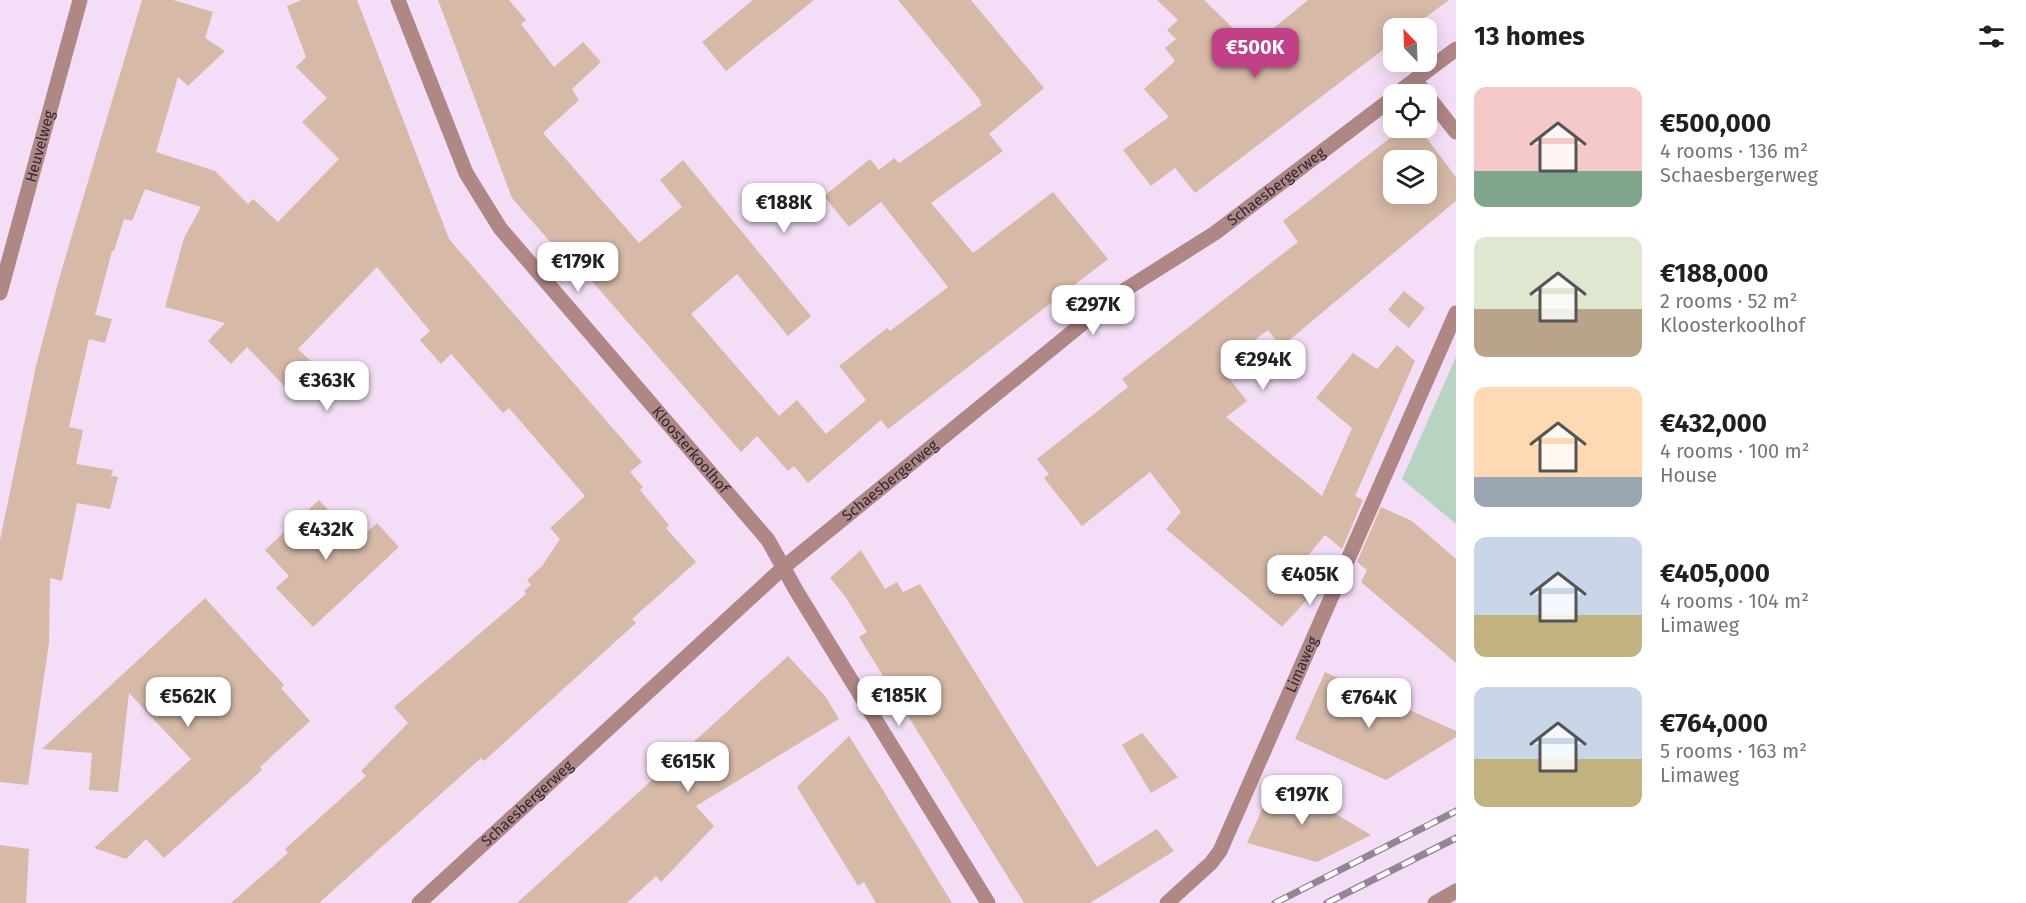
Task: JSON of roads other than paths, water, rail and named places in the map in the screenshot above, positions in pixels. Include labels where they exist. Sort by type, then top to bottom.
[{"type":"street","name":"Heuvelweg","points":[[0,293],[80,0]]},
{"type":"street","name":"Kloosterkoolhof","points":[[398,0],[466,173],[500,228],[768,540],[988,903]]},
{"type":"street","name":"Schaesbergerweg","points":[[1410,84],[1456,49]]},
{"type":"street","points":[[1415,80],[1456,132]]},
{"type":"street","name":"Schaesbergerweg","points":[[419,903],[784,567],[1120,293],[1215,233],[1383,105]]},
{"type":"street","name":"Limaweg","points":[[1167,903],[1211,863],[1220,851],[1456,313]]},
{"type":"street","points":[[1435,903],[1456,891]]},
{"type":"railway","points":[[1275,903],[1456,811]]},
{"type":"railway","points":[[1327,903],[1456,838]]}]
